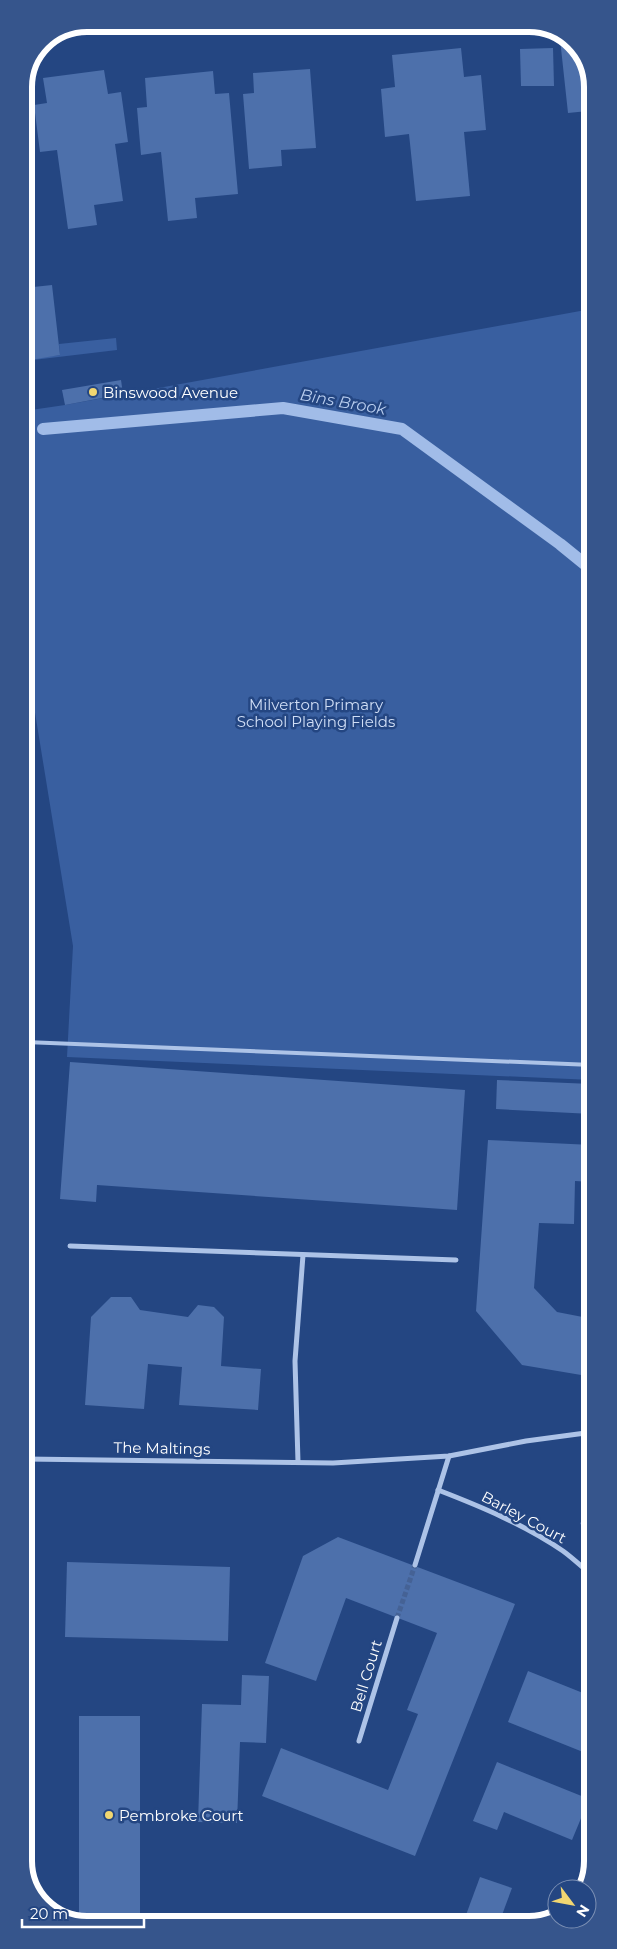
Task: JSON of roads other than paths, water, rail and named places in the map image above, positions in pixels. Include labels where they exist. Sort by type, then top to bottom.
[{"type":"street","points":[[70,1246],[456,1260]]},
{"type":"street","points":[[298,1462],[295,1361],[303,1255]]},
{"type":"street","name":"The Maltings","points":[[32,1458],[333,1463],[449,1456],[584,1433]]},
{"type":"street","points":[[415,1565],[449,1456]]},
{"type":"street","name":"Barley Court","points":[[438,1490],[493,1512],[541,1537],[565,1552],[584,1568]]},
{"type":"street","name":"Bell Court","points":[[359,1741],[397,1618]]},
{"type":"lane","points":[[32,1042],[584,1065]]},
{"type":"waterway","name":"Bins Brook","points":[[43,429],[283,408],[402,429],[584,564]]},
{"type":"tunnel","points":[[397,1618],[415,1565]]},
{"type":"place","name":"Binswood Avenue","points":[[93,392]]},
{"type":"place","name":"Pembroke Court","points":[[109,1815]]},
{"type":"park label","name":"Milverton Primary School Playing Fields","points":[[316,712]]}]
